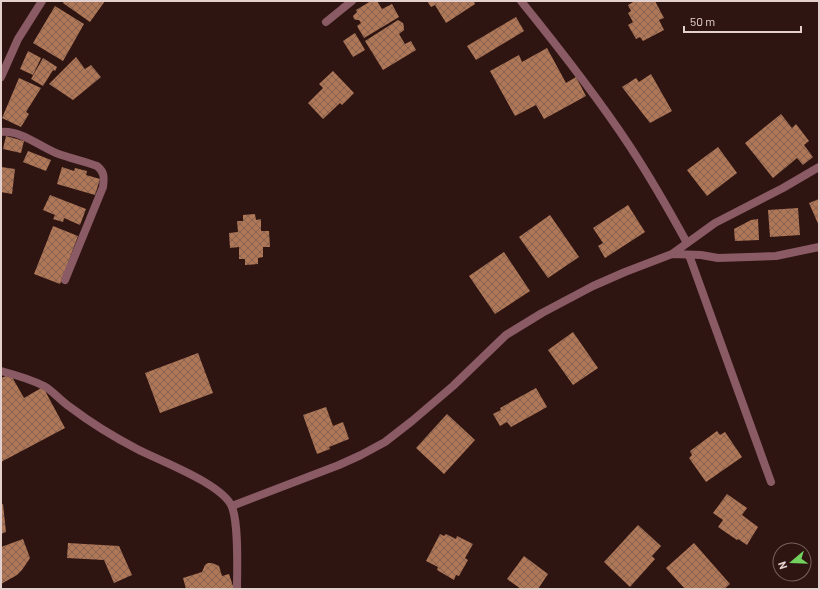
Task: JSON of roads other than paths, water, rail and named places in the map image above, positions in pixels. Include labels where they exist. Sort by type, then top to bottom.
[{"type":"street","points":[[1,77],[18,39],[42,1]]},
{"type":"street","points":[[326,22],[352,1]]},
{"type":"street","points":[[521,1],[582,78],[629,146],[687,243]]},
{"type":"street","points":[[1,132],[26,138],[54,152],[97,166],[104,176],[103,187],[65,280]]},
{"type":"street","points":[[232,506],[339,465],[385,442],[453,386],[506,335],[542,312],[593,286],[672,254],[714,223],[783,188],[819,167]]},
{"type":"street","points":[[672,254],[718,258],[776,256],[819,247]]},
{"type":"street","points":[[689,255],[771,482]]},
{"type":"street","points":[[1,371],[20,376],[46,387],[71,408],[105,431],[138,450],[207,483],[221,493],[232,506],[236,524],[237,589]]}]
